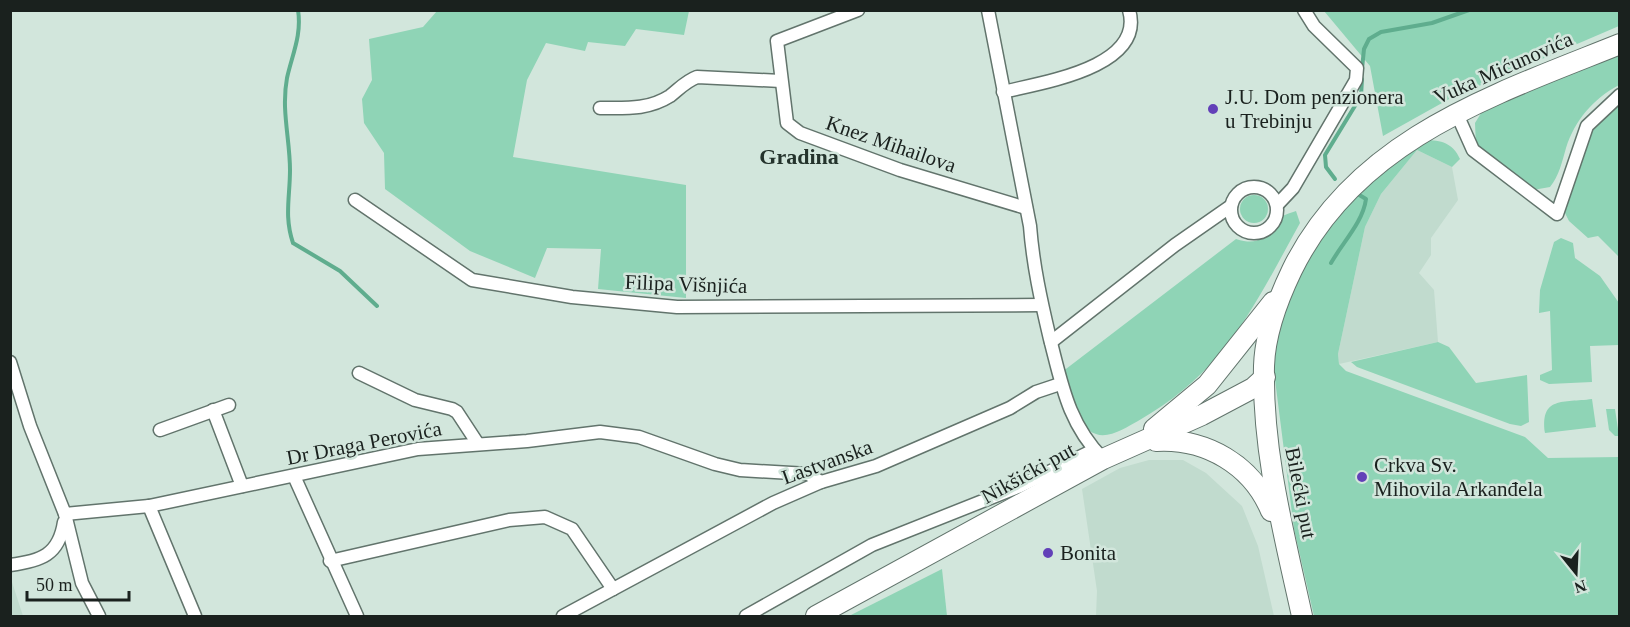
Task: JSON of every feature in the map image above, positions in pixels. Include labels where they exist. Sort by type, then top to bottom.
[{"type":"main road","name":"Vuka Mićunovića","points":[[1264,377],[1267,344],[1284,288],[1308,239],[1342,195],[1408,142],[1456,112],[1620,44]]},
{"type":"main road","points":[[1136,444],[1206,385],[1249,335],[1284,288]]},
{"type":"main road","name":"Nikšićki put","points":[[816,616],[1098,454],[1136,444],[1202,415],[1253,388],[1264,377]]},
{"type":"main road","name":"Bilećki put","points":[[1264,377],[1267,450],[1302,616]]},
{"type":"main road","points":[[1136,444],[1182,440],[1209,450],[1238,466],[1263,493],[1286,541]]},
{"type":"street","name":"Knez Mihailova","points":[[858,10],[777,41],[787,123],[800,133],[900,170],[1026,208]]},
{"type":"street","points":[[988,10],[1026,208],[1041,305],[1060,384],[1067,406],[1098,454]]},
{"type":"street","points":[[1003,92],[1079,73],[1099,65],[1118,48],[1128,33],[1132,20],[1129,10]]},
{"type":"street","points":[[1231,206],[1233,220],[1243,231],[1258,233],[1265,231],[1275,221],[1277,205],[1293,188],[1356,80],[1357,68],[1314,26],[1304,10]]},
{"type":"street","points":[[600,108],[636,108],[656,105],[689,80],[697,77],[781,81]]},
{"type":"street","points":[[1456,112],[1473,150],[1557,214],[1587,126],[1620,95]]},
{"type":"street","points":[[1051,342],[1175,245],[1231,206],[1239,192],[1254,186],[1269,192],[1277,205]]},
{"type":"street","name":"Filipa Višnjića","points":[[355,201],[472,280],[572,297],[677,307],[1041,305]]},
{"type":"street","points":[[10,362],[30,426],[65,514],[82,583],[99,616]]},
{"type":"street","points":[[359,373],[415,400],[452,409],[457,412],[478,444]]},
{"type":"street","name":"Lastvanska","points":[[563,616],[773,503],[821,482],[876,466],[1010,408],[1036,392],[1060,384]]},
{"type":"street","points":[[159,430],[229,405]]},
{"type":"street","points":[[213,410],[242,486]]},
{"type":"street","name":"Dr Draga Perovića","points":[[65,514],[149,506],[418,449],[600,432],[639,437],[715,464],[741,470],[808,474],[821,482]]},
{"type":"street","name":"Nikšićki put","points":[[746,616],[872,544],[1098,454]]},
{"type":"street","points":[[294,476],[330,561],[357,616]]},
{"type":"street","points":[[149,506],[195,616]]},
{"type":"street","points":[[10,565],[38,561],[54,549],[62,534],[65,514]]},
{"type":"street","points":[[330,561],[509,520],[545,517],[572,529],[613,589]]},
{"type":"shaded area","points":[[1417,150],[1452,167],[1458,200],[1431,238],[1431,255],[1419,273],[1434,290],[1438,342],[1339,364],[1338,354],[1365,227],[1381,194]]},
{"type":"shaded area","points":[[1149,460],[1183,460],[1206,473],[1242,506],[1258,546],[1274,616],[1096,616],[1097,591],[1082,489],[1120,468]]},
{"type":"shaded area","points":[[11,579],[23,616],[11,616]]},
{"type":"green space","points":[[437,11],[689,11],[684,35],[636,29],[625,46],[588,42],[585,51],[546,43],[527,80],[513,157],[686,185],[686,298],[598,289],[601,249],[547,248],[535,278],[470,251],[385,189],[384,153],[364,123],[362,99],[372,80],[369,39],[423,27]]},
{"type":"green space","points":[[1324,11],[1619,11],[1619,26],[1451,98],[1383,136],[1370,66]]},
{"type":"green space","points":[[1619,52],[1619,85],[1601,97],[1580,119],[1570,138],[1558,174],[1550,187],[1533,190],[1476,147],[1475,123],[1483,110]]},
{"type":"green space","points":[[1619,100],[1619,257],[1598,236],[1588,238],[1569,221],[1563,209],[1591,129]]},
{"type":"green space","points":[[1425,140],[1450,146],[1460,159],[1452,167],[1417,150],[1381,194],[1365,227],[1338,354],[1339,364],[1346,371],[1525,437],[1548,458],[1619,457],[1619,616],[1314,616],[1294,529],[1272,356],[1285,299],[1343,200]]},
{"type":"green space","points":[[1254,195],[1264,199],[1268,209],[1264,219],[1254,223],[1244,219],[1240,209],[1244,199]]},
{"type":"green space","points":[[1296,211],[1300,223],[1268,282],[1234,335],[1215,359],[1194,381],[1168,402],[1138,421],[1118,432],[1106,435],[1096,434],[1089,430],[1078,416],[1062,372],[1236,239],[1252,242],[1262,238],[1280,218]]},
{"type":"green space","points":[[1561,238],[1573,243],[1575,258],[1600,276],[1619,303],[1619,345],[1590,346],[1592,382],[1549,384],[1540,380],[1540,375],[1552,370],[1550,311],[1539,313],[1540,290],[1554,242]]},
{"type":"green space","points":[[1438,342],[1449,347],[1476,383],[1527,375],[1529,422],[1521,426],[1510,424],[1357,367],[1351,362]]},
{"type":"green space","points":[[1592,399],[1596,427],[1545,433],[1544,421],[1550,407],[1563,402]]},
{"type":"green space","points":[[1606,409],[1615,409],[1619,436],[1615,436],[1609,430]]},
{"type":"green space","points":[[942,569],[947,616],[849,616]]},
{"type":"waterway","points":[[298,10],[298,36],[285,90],[290,158],[288,215],[290,233],[293,243],[340,271],[377,306]]},
{"type":"waterway","points":[[1362,69],[1364,49],[1369,39],[1381,32],[1432,23],[1469,10]]},
{"type":"waterway","points":[[1335,179],[1326,167],[1325,155],[1361,96],[1362,79]]},
{"type":"waterway","points":[[1331,263],[1361,216],[1366,199],[1356,193]]},
{"type":"place","name":"J.U. Dom penzionera u Trebinju","points":[[1213,109]]},
{"type":"place","name":"Crkva Sv. Mihovila Arkanđela","points":[[1362,477]]},
{"type":"place","name":"Bonita","points":[[1048,553]]},
{"type":"district","name":"Gradina","points":[[799,156]]}]
